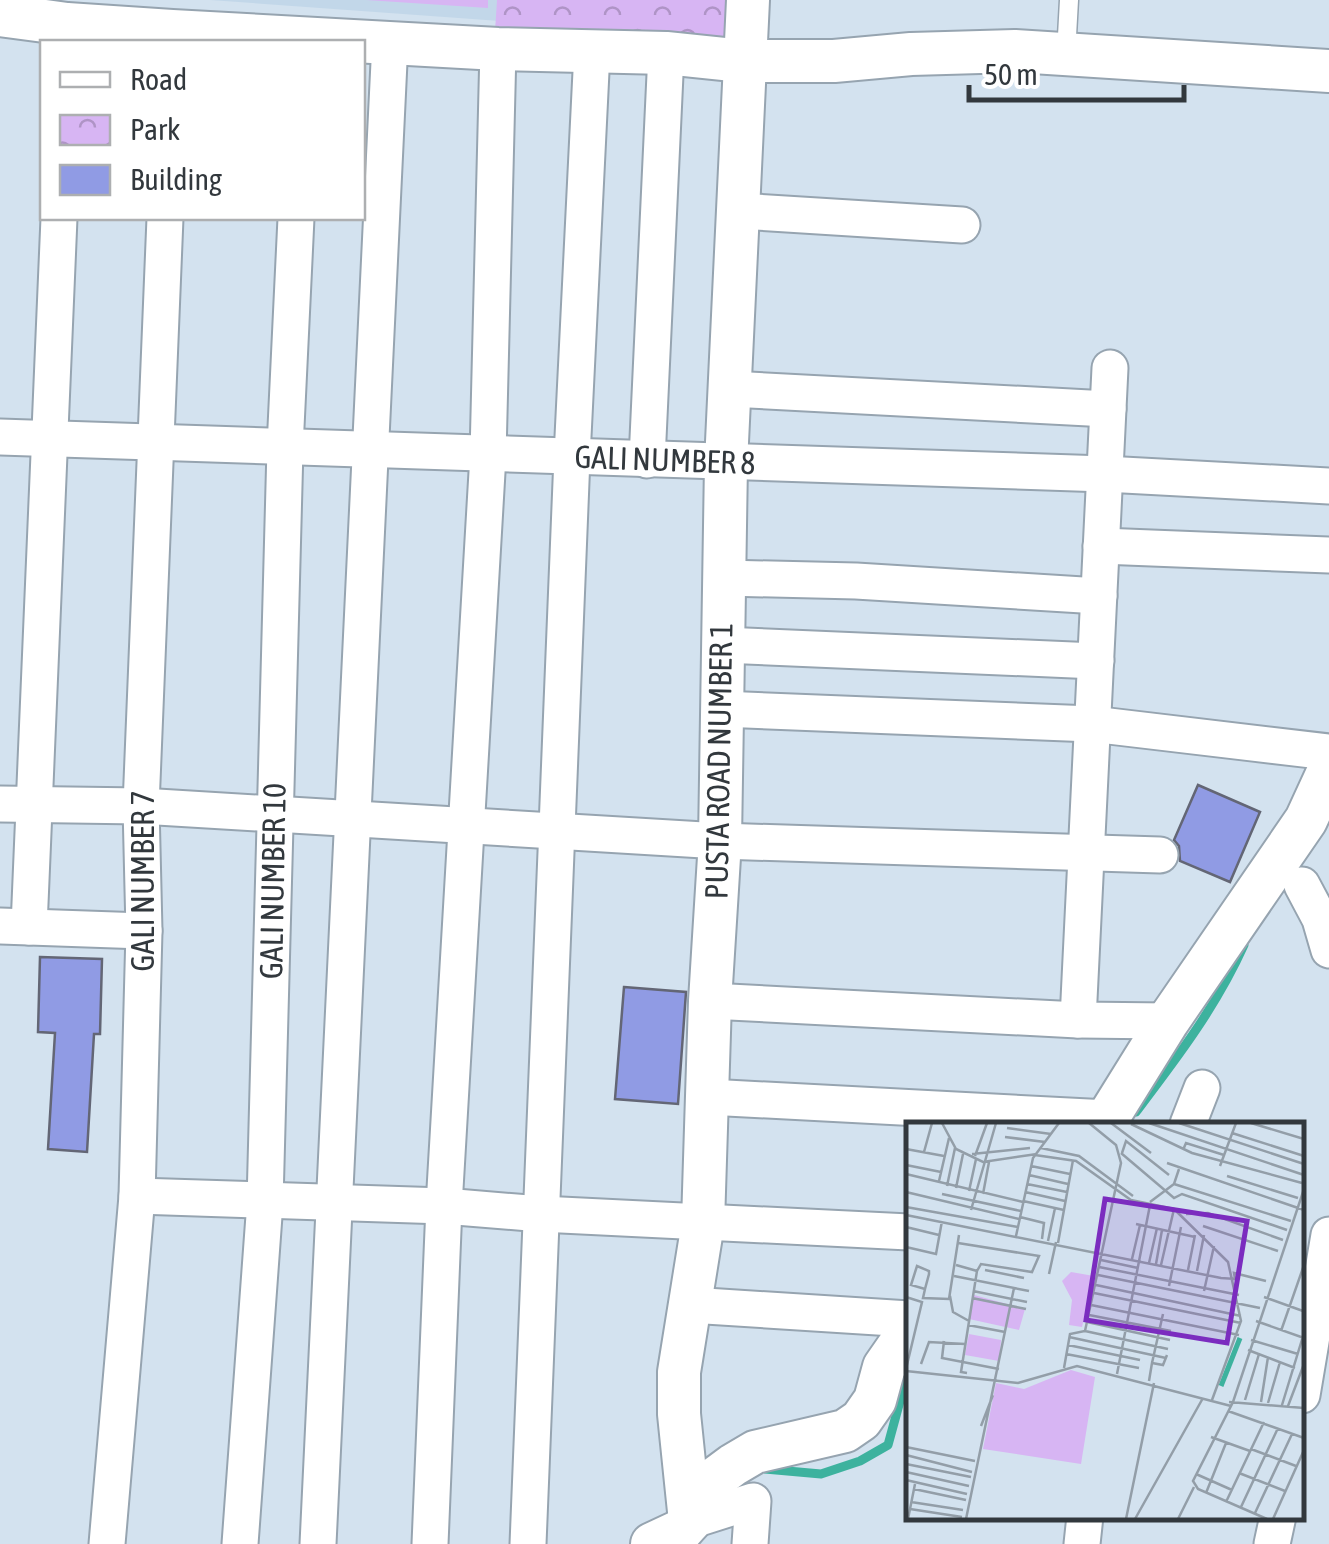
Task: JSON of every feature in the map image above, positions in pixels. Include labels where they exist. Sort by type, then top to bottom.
[{"type":"street","name":"PUSTA ROAD NUMBER 1","points":[[713,1514],[679,1386],[703,1223],[720,841],[726,463],[748,0]]},
{"type":"street","points":[[0,15],[66,33],[305,40]]},
{"type":"street","points":[[365,41],[666,53],[743,61],[834,61],[998,52],[1329,71]]},
{"type":"street","points":[[318,1544],[390,42]]},
{"type":"street","points":[[430,1544],[444,1206],[488,455],[498,48]]},
{"type":"street","points":[[528,1544],[592,52]]},
{"type":"street","points":[[647,460],[666,53]]},
{"type":"street","points":[[739,210],[962,225]]},
{"type":"street","points":[[59,220],[50,440],[17,805],[15,926],[144,932]]},
{"type":"street","name":"GALI NUMBER 7","points":[[107,1544],[137,1196],[144,932],[142,806],[165,220]]},
{"type":"street","name":"GALI NUMBER 10","points":[[240,1544],[265,1202],[285,448],[296,220]]},
{"type":"street","points":[[1078,1020],[1110,368]]},
{"type":"street","points":[[730,389],[1108,409]]},
{"type":"street","name":"GALI NUMBER 8","points":[[0,437],[1105,474],[1329,486]]},
{"type":"street","points":[[1102,546],[1329,555]]},
{"type":"street","points":[[724,578],[856,581],[1099,596]]},
{"type":"street","points":[[722,645],[1096,661]]},
{"type":"street","points":[[721,709],[1092,724],[1329,752]]},
{"type":"street","points":[[708,1097],[1106,1121],[1168,1021],[1306,820],[1329,770]]},
{"type":"street","points":[[17,805],[142,806],[720,841],[1160,855]]},
{"type":"street","points":[[1302,884],[1328,943]]},
{"type":"street","points":[[710,1001],[1168,1021]]},
{"type":"street","points":[[1189,1122],[1202,1088]]},
{"type":"street","points":[[137,1196],[444,1206],[906,1232]]},
{"type":"street","points":[[1304,1384],[1329,1235]]},
{"type":"street","points":[[690,1305],[906,1319]]},
{"type":"street","points":[[713,1514],[702,1488],[733,1465],[756,1452],[845,1430],[861,1420],[875,1400],[884,1367],[906,1334]]},
{"type":"street","points":[[652,1544],[713,1514],[752,1501],[750,1544]]},
{"type":"street","points":[[1082,1544],[1085,1519]]},
{"type":"street","points":[[1272,1544],[1277,1519]]},
{"type":"lane","points":[[1066,55],[1069,0]]},
{"type":"shaded area","points":[[210,0],[501,0],[500,21]]},
{"type":"green space","points":[[366,0],[488,0],[488,8]]},
{"type":"green space","points":[[497,0],[744,0],[738,62],[494,47]]},
{"type":"building","points":[[1198,785],[1260,812],[1230,882],[1180,861],[1179,846],[1174,840]]},
{"type":"building","points":[[40,957],[102,959],[100,1034],[94,1034],[87,1152],[48,1149],[55,1033],[38,1032]]},
{"type":"building","points":[[624,987],[686,992],[678,1104],[615,1099]]},
{"type":"waterway","points":[[1136,1112],[1208,1011],[1244,945]]},
{"type":"waterway","points":[[765,1469],[821,1474],[860,1461],[888,1445],[900,1401],[900,1377]]}]
